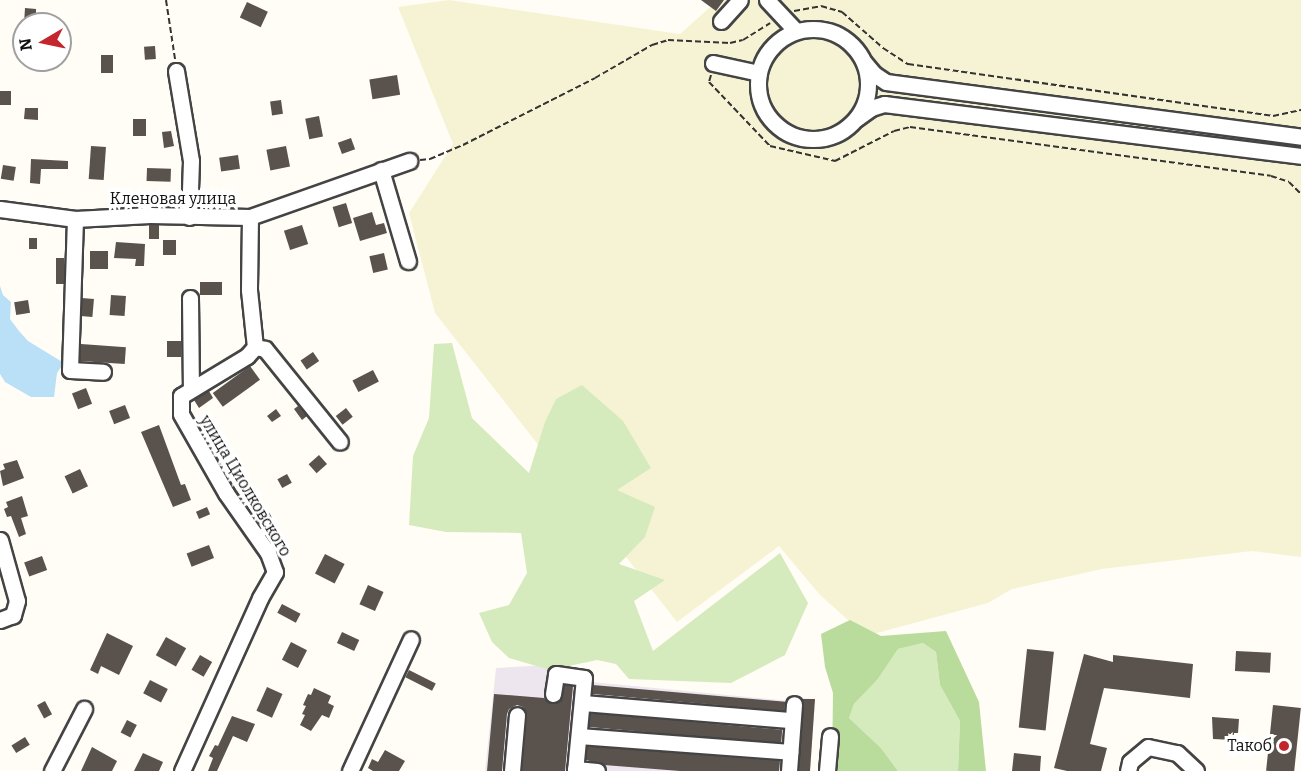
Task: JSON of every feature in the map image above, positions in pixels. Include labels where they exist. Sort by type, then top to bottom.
[{"type":"street","points":[[721,21],[740,0]]},
{"type":"street","points":[[767,0],[796,31]]},
{"type":"street","points":[[1301,137],[886,82],[874,74],[852,45],[836,33],[816,28],[796,31],[772,47],[759,73],[759,94],[766,114],[789,134],[810,140],[830,137],[849,127],[871,108],[884,104],[1301,156]]},
{"type":"street","points":[[856,119],[867,96],[868,78],[864,62]]},
{"type":"street","points":[[713,63],[759,73]]},
{"type":"street","points":[[176,71],[191,161],[189,217]]},
{"type":"street","name":"Кленовая улица","points":[[0,209],[75,219],[150,215],[250,217],[410,161]]},
{"type":"street","points":[[381,170],[408,261]]},
{"type":"street","points":[[190,298],[191,389],[247,356],[255,347],[249,290],[250,217]]},
{"type":"street","points":[[75,219],[70,370],[103,372]]},
{"type":"street","points":[[255,347],[265,349],[340,442]]},
{"type":"street","name":"улица Циолковского","points":[[182,771],[260,598],[275,572],[268,553],[226,493],[181,414],[181,396],[191,389]]},
{"type":"street","points":[[0,540],[16,601],[13,615],[0,620]]},
{"type":"street","points":[[350,771],[411,639]]},
{"type":"street","points":[[553,694],[556,674],[584,678],[575,770],[597,771]]},
{"type":"street","points":[[583,703],[793,712],[789,771]]},
{"type":"street","points":[[52,771],[84,709]]},
{"type":"street","points":[[512,771],[517,715]]},
{"type":"street","points":[[579,736],[790,752]]},
{"type":"street","points":[[827,771],[830,736]]},
{"type":"street","points":[[1128,771],[1130,762],[1148,747],[1177,753],[1196,771]]},
{"type":"path","points":[[166,0],[176,71]]},
{"type":"path","points":[[410,161],[430,159],[463,145],[595,78],[652,45],[668,40],[730,43],[743,40],[782,16],[800,8],[821,6],[842,12],[884,48],[908,64],[1273,116],[1301,110]]},
{"type":"path","points":[[713,63],[709,82],[770,146],[835,161],[894,130],[910,127],[1271,176],[1290,182],[1301,194]]},
{"type":"shaded area","points":[[449,0],[680,34],[718,0],[1301,0],[1301,557],[1252,551],[1102,569],[1012,589],[988,603],[866,636],[820,595],[779,546],[677,622],[435,313],[409,213],[453,144],[398,7]]},
{"type":"shaded area","points":[[547,665],[591,671],[592,682],[790,701],[799,698],[815,699],[810,771],[485,771],[496,668]]},
{"type":"green space","points":[[452,343],[472,418],[529,473],[545,422],[556,399],[582,385],[623,421],[651,468],[617,490],[655,507],[645,537],[619,564],[665,580],[634,601],[653,651],[780,553],[808,603],[785,655],[731,683],[629,679],[616,664],[597,660],[550,670],[509,658],[492,642],[479,613],[509,605],[527,573],[521,533],[446,532],[409,525],[413,456],[429,418],[434,344]]},
{"type":"green space","points":[[850,620],[881,636],[946,631],[979,702],[986,771],[958,771],[960,721],[940,685],[936,652],[923,643],[898,649],[878,679],[854,704],[849,718],[881,748],[898,771],[832,771],[833,693],[825,667],[821,634]]},
{"type":"green space","points":[[923,643],[936,652],[940,685],[960,721],[958,771],[898,771],[881,748],[849,718],[854,704],[878,679],[898,649]]},
{"type":"water","points":[[0,286],[3,295],[11,302],[10,319],[19,331],[28,341],[64,363],[57,373],[54,397],[31,397],[5,382],[0,374]]},
{"type":"building","points":[[701,0],[724,0],[716,11]]},
{"type":"building","points":[[247,2],[268,12],[261,27],[240,17]]},
{"type":"building","points":[[25,8],[36,9],[36,12],[25,12]]},
{"type":"building","points":[[155,46],[156,59],[145,60],[144,47]]},
{"type":"building","points":[[101,55],[113,55],[113,73],[101,73]]},
{"type":"building","points":[[397,75],[400,95],[372,99],[369,79]]},
{"type":"building","points":[[0,91],[11,91],[11,105],[0,105]]},
{"type":"building","points":[[281,100],[283,114],[272,115],[270,102]]},
{"type":"building","points":[[25,108],[38,108],[38,120],[24,119]]},
{"type":"building","points":[[319,116],[323,137],[309,139],[305,119]]},
{"type":"building","points":[[133,119],[146,119],[146,136],[133,136]]},
{"type":"building","points":[[171,131],[174,146],[164,148],[162,132]]},
{"type":"building","points":[[351,138],[355,149],[342,154],[338,143]]},
{"type":"building","points":[[91,146],[106,147],[104,180],[89,179]]},
{"type":"building","points":[[286,146],[290,167],[270,170],[266,150]]},
{"type":"building","points":[[238,155],[240,169],[221,172],[219,158]]},
{"type":"building","points":[[31,159],[68,161],[68,169],[41,169],[40,184],[30,183]]},
{"type":"building","points":[[3,165],[16,167],[14,181],[1,179]]},
{"type":"building","points":[[147,168],[171,169],[171,182],[147,181]]},
{"type":"building","points":[[346,203],[352,223],[339,227],[333,207]]},
{"type":"building","points":[[372,212],[376,225],[384,223],[387,233],[360,241],[353,218]]},
{"type":"building","points":[[149,225],[159,225],[159,239],[149,239]]},
{"type":"building","points":[[302,225],[308,244],[290,250],[284,231]]},
{"type":"building","points":[[29,238],[37,238],[37,249],[29,249]]},
{"type":"building","points":[[163,240],[176,240],[176,255],[163,255]]},
{"type":"building","points":[[116,242],[145,244],[144,266],[135,266],[136,259],[114,258]]},
{"type":"building","points":[[90,251],[108,251],[108,269],[90,269]]},
{"type":"building","points":[[384,253],[388,270],[373,273],[369,256]]},
{"type":"building","points":[[56,258],[64,258],[64,284],[56,284]]},
{"type":"building","points":[[200,282],[222,282],[222,295],[200,295]]},
{"type":"building","points":[[111,295],[126,296],[125,316],[110,315]]},
{"type":"building","points":[[82,298],[94,299],[92,317],[80,316]]},
{"type":"building","points":[[28,300],[30,313],[16,315],[14,302]]},
{"type":"building","points":[[167,341],[181,341],[181,357],[167,357]]},
{"type":"building","points":[[81,344],[126,347],[125,364],[80,361]]},
{"type":"building","points":[[313,352],[319,361],[307,370],[301,360]]},
{"type":"building","points":[[250,366],[260,380],[223,407],[213,393]]},
{"type":"building","points":[[373,370],[379,382],[358,392],[353,380]]},
{"type":"building","points":[[86,388],[92,404],[78,409],[72,393]]},
{"type":"building","points":[[209,391],[213,398],[199,408],[194,400]]},
{"type":"building","points":[[125,405],[130,418],[114,424],[109,411]]},
{"type":"building","points":[[298,406],[307,416],[302,420],[294,409]]},
{"type":"building","points":[[346,408],[353,417],[343,425],[336,416]]},
{"type":"building","points":[[276,409],[281,416],[272,422],[267,416]]},
{"type":"building","points":[[159,425],[181,485],[185,484],[191,500],[173,507],[141,432]]},
{"type":"building","points":[[319,455],[327,464],[317,473],[309,464]]},
{"type":"building","points":[[17,460],[24,478],[3,486],[0,471],[5,469],[3,464]]},
{"type":"building","points":[[80,469],[88,486],[73,493],[65,476]]},
{"type":"building","points":[[287,474],[292,483],[282,488],[277,479]]},
{"type":"building","points":[[22,496],[28,516],[21,518],[26,534],[19,537],[11,516],[7,517],[4,509],[8,507],[6,502]]},
{"type":"building","points":[[207,507],[210,514],[199,519],[196,512]]},
{"type":"building","points":[[268,510],[272,518],[259,525],[255,517]]},
{"type":"building","points":[[209,545],[214,558],[192,567],[187,554]]},
{"type":"building","points":[[325,554],[345,564],[335,584],[315,574]]},
{"type":"building","points":[[42,556],[47,570],[29,577],[24,562]]},
{"type":"building","points":[[368,585],[384,592],[375,611],[359,604]]},
{"type":"building","points":[[282,604],[301,614],[296,623],[277,613]]},
{"type":"building","points":[[342,632],[359,640],[354,651],[337,643]]},
{"type":"building","points":[[107,633],[133,646],[119,675],[101,666],[98,674],[90,670]]},
{"type":"building","points":[[166,637],[186,648],[176,667],[156,655]]},
{"type":"building","points":[[291,642],[307,650],[298,668],[282,660]]},
{"type":"building","points":[[1027,649],[1054,652],[1046,730],[1019,728]]},
{"type":"building","points":[[1236,651],[1271,653],[1270,673],[1235,671]]},
{"type":"building","points":[[1084,654],[1113,662],[1113,655],[1193,664],[1190,698],[1104,688],[1090,744],[1107,748],[1101,771],[1067,771],[1054,768]]},
{"type":"building","points":[[200,655],[212,662],[204,677],[192,670]]},
{"type":"building","points":[[409,670],[436,684],[432,691],[405,677]]},
{"type":"building","points":[[150,680],[168,689],[161,702],[143,693]]},
{"type":"building","points":[[564,685],[573,686],[565,771],[522,771],[527,715],[523,707],[517,705],[509,709],[507,714],[502,771],[487,771],[494,694],[544,698],[547,702],[556,703],[561,700]]},
{"type":"building","points":[[593,685],[785,702],[784,711],[592,694]]},
{"type":"building","points":[[267,687],[283,694],[272,718],[256,711]]},
{"type":"building","points":[[314,688],[331,696],[328,703],[334,706],[329,718],[322,715],[311,731],[300,725],[305,715],[302,714],[306,706],[303,705]]},
{"type":"building","points":[[802,699],[815,699],[810,771],[799,771]]},
{"type":"building","points":[[45,701],[52,714],[44,718],[37,705]]},
{"type":"building","name":"Такоб","points":[[1273,705],[1301,708],[1294,771],[1266,771]]},
{"type":"building","points":[[590,713],[782,730],[781,744],[589,727]]},
{"type":"building","points":[[232,716],[255,724],[247,742],[233,736],[217,771],[208,771],[213,758],[209,756],[215,745],[218,746]]},
{"type":"building","points":[[1212,717],[1239,719],[1238,733],[1234,733],[1234,740],[1213,739]]},
{"type":"building","points":[[127,720],[137,725],[130,737],[121,732]]},
{"type":"building","points":[[25,737],[30,745],[16,753],[11,745]]},
{"type":"building","points":[[587,746],[780,761],[779,771],[680,771],[604,765],[586,760]]},
{"type":"building","points":[[92,747],[117,761],[112,771],[81,771]]},
{"type":"building","points":[[385,750],[405,761],[399,771],[373,771],[368,768],[372,759],[378,762]]},
{"type":"building","points":[[143,753],[163,762],[159,771],[134,771]]},
{"type":"building","points":[[1014,753],[1041,756],[1040,771],[1012,771]]},
{"type":"place","name":"Такоб","points":[[1284,746]]}]
